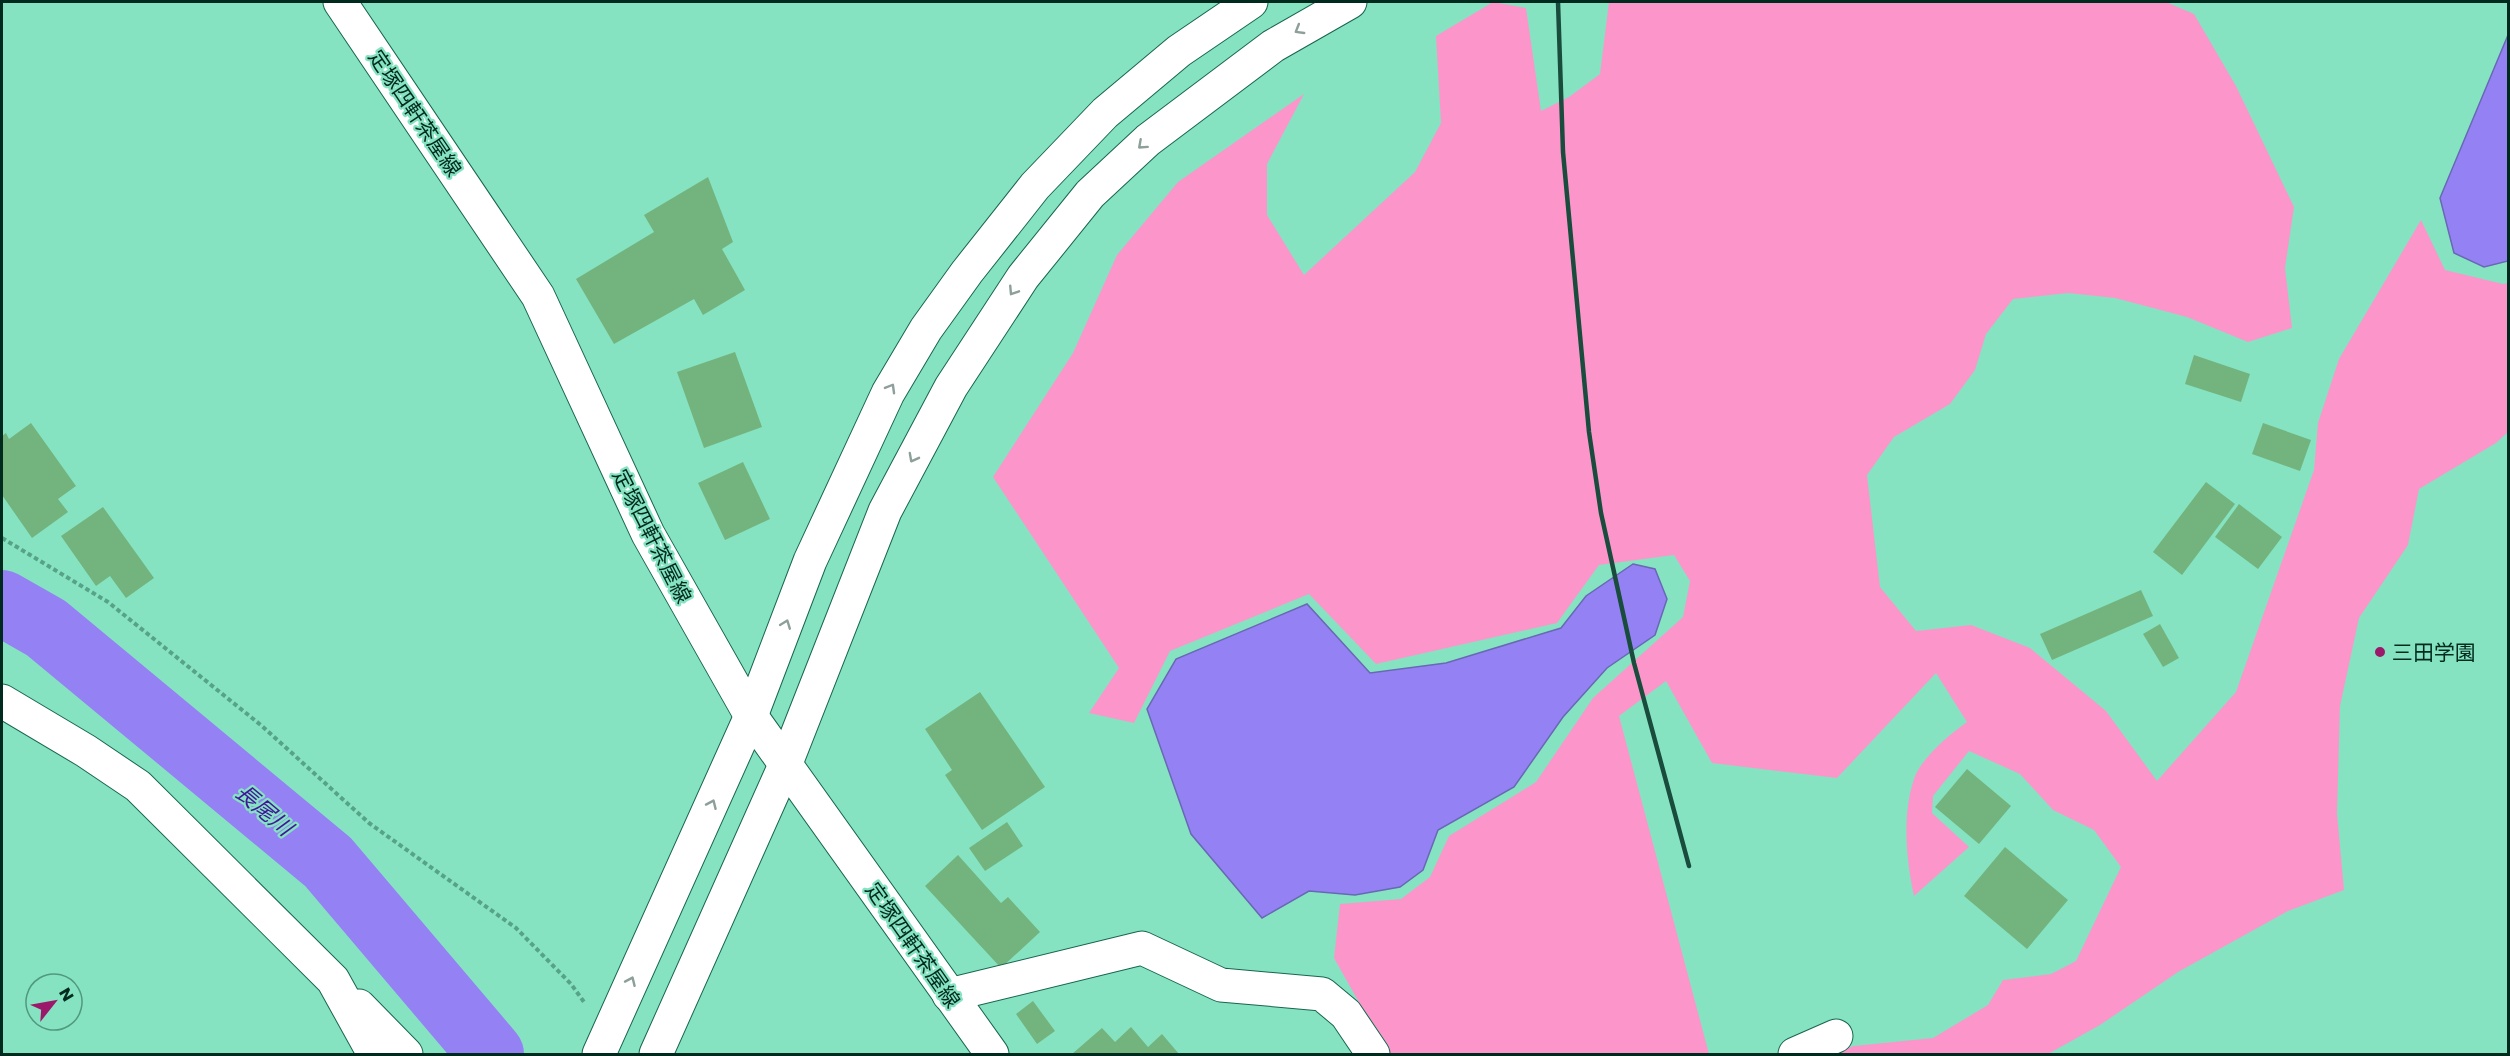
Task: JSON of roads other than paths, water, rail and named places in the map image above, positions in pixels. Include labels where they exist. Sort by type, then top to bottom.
[{"type":"street","name":"定塚四軒茶屋線","points":[[340,2],[538,296],[648,534],[751,716],[992,1054]]},
{"type":"street","points":[[603,1045],[751,716],[810,561],[888,393],[926,329],[967,272],[1035,186],[1105,113],[1179,51],[1251,2]]},
{"type":"street","points":[[656,1054],[786,763],[885,511],[951,387],[1023,277],[1090,194],[1148,140],[1273,46],[1350,2]]},
{"type":"street","points":[[2,701],[86,751],[138,786],[406,1054]]},
{"type":"street","points":[[949,995],[1143,948],[1221,986],[1322,994],[1346,1014],[1373,1054]]},
{"type":"street","points":[[333,980],[374,1054]]},
{"type":"street","points":[[1795,1054],[1836,1036]]},
{"type":"waterway","name":"長尾川","points":[[2,603],[46,628],[328,862],[491,1054]]},
{"type":"railway","points":[[1558,2],[1563,152],[1589,432],[1601,513],[1634,663],[1689,866]]},
{"type":"place","name":"三田学園","points":[[2380,652]]}]
